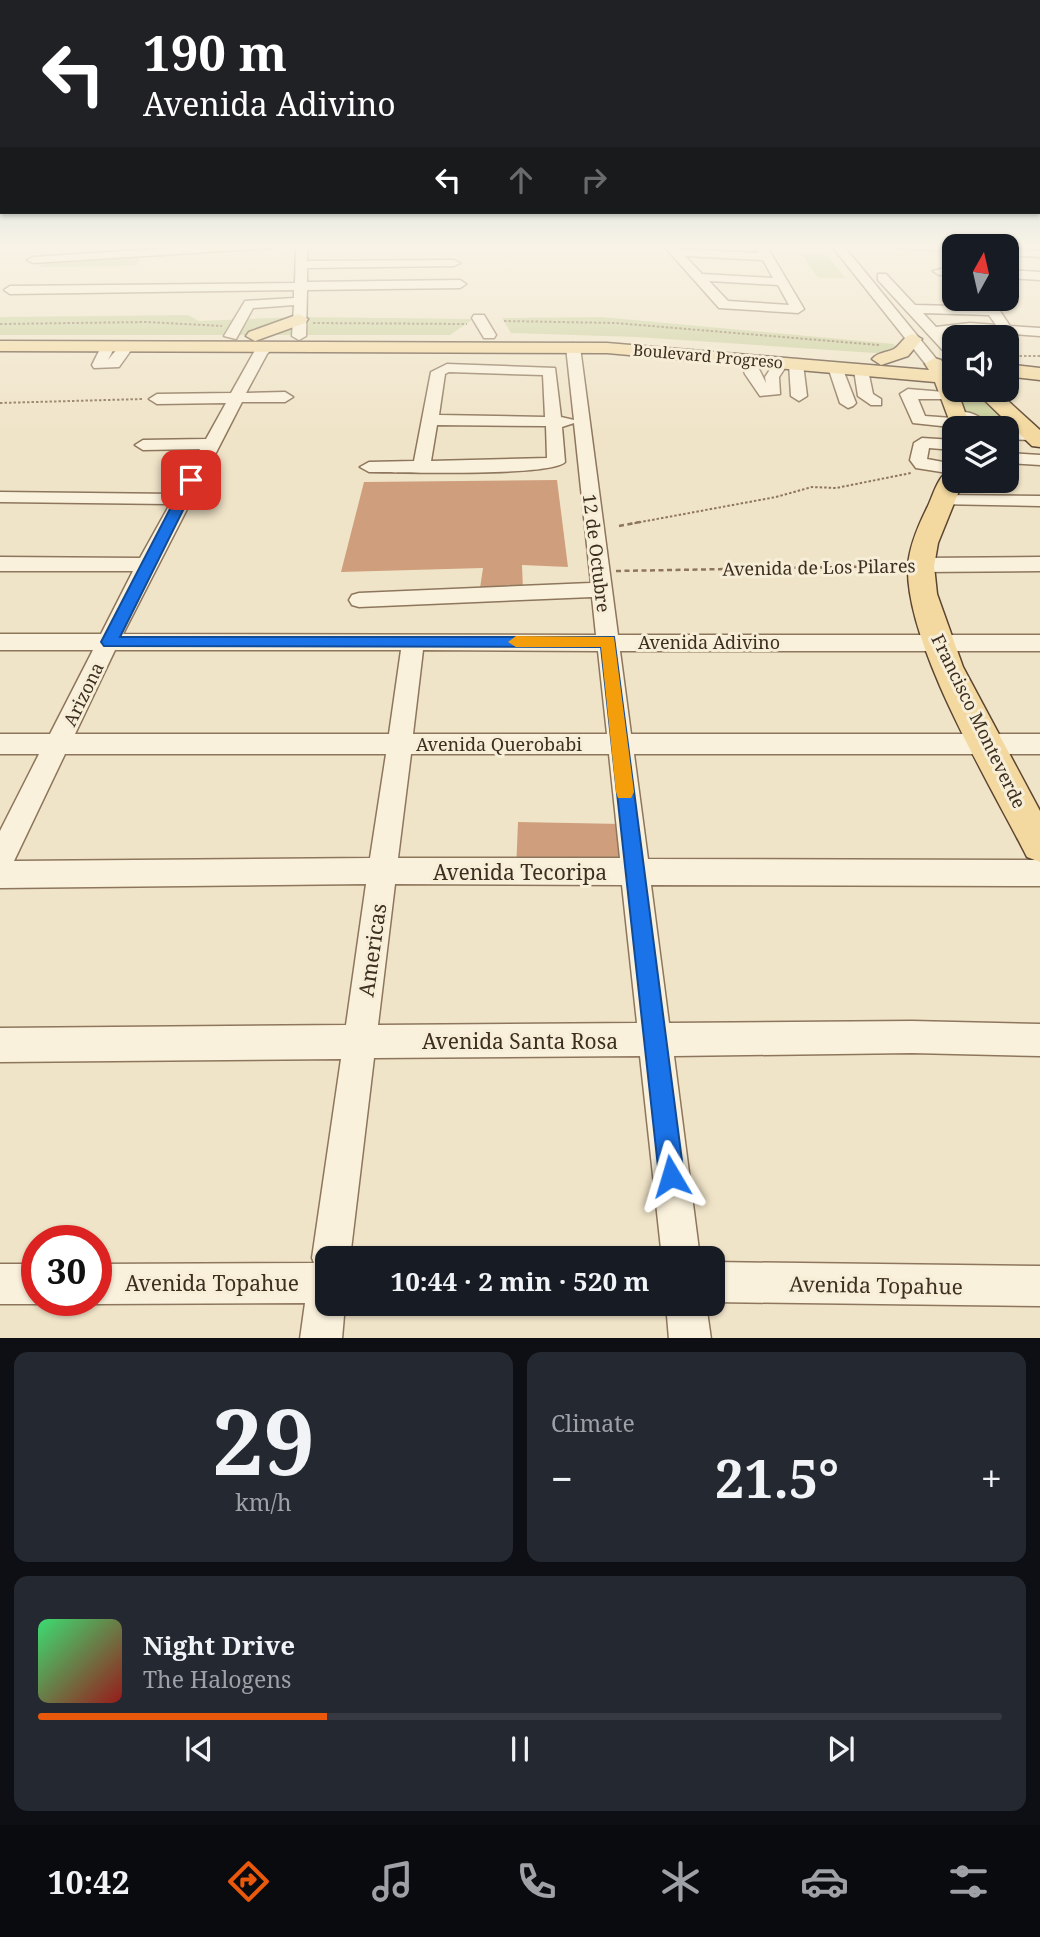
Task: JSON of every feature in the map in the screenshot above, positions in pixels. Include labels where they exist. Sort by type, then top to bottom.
[{"type":"main road","points":[[299,318],[317,346]]},
{"type":"main road","name":"Boulevard Progreso","points":[[262,341],[299,318],[336,336],[486,330],[617,337],[886,366],[942,375]]},
{"type":"main road","name":"Boulevard Progreso","points":[[0,337],[235,325],[262,341]]},
{"type":"main road","name":"Boulevard Progreso","points":[[0,346],[127,346],[262,341],[317,346],[465,346],[486,330],[573,347],[750,367],[835,367],[861,370],[886,366]]},
{"type":"main road","points":[[886,366],[910,343]]},
{"type":"main road","points":[[1019,372],[1040,374]]},
{"type":"main road","points":[[1019,384],[1040,386]]},
{"type":"main road","points":[[997,402],[1035,438]]},
{"type":"main road","name":"Francisco Monteverde","points":[[946,493],[921,565],[929,615],[939,643],[987,744],[1040,845]]},
{"type":"street","points":[[235,325],[247,307]]},
{"type":"street","points":[[261,307],[299,318],[299,307]]},
{"type":"street","points":[[769,307],[797,307]]},
{"type":"street","points":[[884,307],[910,343],[942,372]]},
{"type":"street","points":[[911,309],[942,312]]},
{"type":"street","points":[[911,309],[942,341]]},
{"type":"street","points":[[944,312],[998,320],[1040,332]]},
{"type":"street","points":[[944,312],[953,325]]},
{"type":"street","points":[[998,320],[1040,345]]},
{"type":"street","points":[[486,330],[494,368]]},
{"type":"street","points":[[932,331],[942,332]]},
{"type":"street","name":"Arizona","points":[[0,860],[146,565],[261,352],[262,341]]},
{"type":"street","points":[[464,368],[465,346]]},
{"type":"street","name":"12 de Octubre","points":[[573,347],[680,1246]]},
{"type":"street","points":[[886,366],[908,394],[911,422],[942,423]]},
{"type":"street","points":[[750,367],[765,393],[775,391],[783,368]]},
{"type":"street","points":[[835,367],[848,403]]},
{"type":"street","points":[[369,467],[551,464],[556,460],[550,371],[494,368],[439,370],[422,466]]},
{"type":"street","points":[[783,368],[799,396]]},
{"type":"street","points":[[861,370],[866,396],[876,402]]},
{"type":"street","points":[[908,394],[942,378]]},
{"type":"street","points":[[157,399],[285,397]]},
{"type":"street","points":[[430,420],[581,422]]},
{"type":"street","points":[[942,444],[922,443],[918,460],[942,467]]},
{"type":"street","points":[[143,444],[210,444]]},
{"type":"street","points":[[1019,459],[1040,460]]},
{"type":"street","points":[[983,493],[1040,501]]},
{"type":"street","points":[[0,497],[182,499]]},
{"type":"street","points":[[0,564],[146,565]]},
{"type":"street","name":"Avenida de Los Pilares","points":[[921,565],[1040,564]]},
{"type":"street","points":[[359,600],[599,581]]},
{"type":"street","name":"Avenida Adivino","points":[[0,642],[1040,643]]},
{"type":"street","name":"Americas","points":[[333,1246],[413,642]]},
{"type":"street","name":"Avenida Querobabi","points":[[0,744],[1040,744]]},
{"type":"street","name":"Avenida Tecoripa","points":[[0,875],[383,871],[1040,873]]},
{"type":"street","name":"Avenida Santa Rosa","points":[[0,1045],[899,1037],[1040,1040]]},
{"type":"street","name":"Avenida Topahue","points":[[725,1282],[1040,1286]]},
{"type":"street","name":"Avenida Topahue","points":[[112,1283],[315,1283]]},
{"type":"street","points":[[0,1284],[21,1284]]},
{"type":"street","points":[[321,1338],[324,1316]]},
{"type":"street","points":[[688,1316],[690,1338]]},
{"type":"path","points":[[299,318],[486,330]]},
{"type":"path","points":[[504,321],[615,323],[910,343]]},
{"type":"path","points":[[0,324],[147,322],[235,325]]},
{"type":"path","points":[[0,403],[157,399]]},
{"type":"path","points":[[619,526],[776,497],[812,486],[836,488],[898,473],[920,472]]},
{"type":"path","name":"Avenida de Los Pilares","points":[[599,581],[921,565]]},
{"type":"green space","points":[[188,315],[199,321],[300,317],[473,319],[450,335],[0,335],[0,317]]},
{"type":"green space","points":[[601,317],[894,344],[895,349],[890,354],[636,337],[511,333],[502,318]]},
{"type":"green space","points":[[959,402],[988,402],[1009,416],[962,416]]},
{"type":"building","points":[[557,480],[568,567],[522,565],[523,590],[479,595],[483,568],[341,572],[364,482]]},
{"type":"building","points":[[518,822],[622,824],[627,871],[516,871]]},
{"type":"slow traffic","points":[[516,642],[608,641],[625,792]]},
{"type":"route","points":[[191,480],[109,642],[608,641],[618,744],[671,1176]]}]
